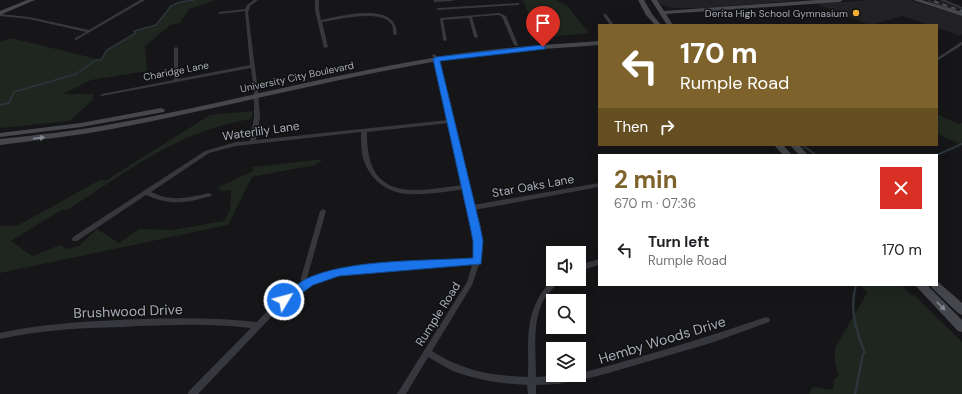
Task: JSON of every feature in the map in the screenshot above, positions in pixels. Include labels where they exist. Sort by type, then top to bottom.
[{"type":"main road","points":[[0,14],[32,0]]},
{"type":"main road","points":[[641,0],[654,23]]},
{"type":"main road","points":[[654,0],[669,24]]},
{"type":"main road","points":[[662,13],[840,0]]},
{"type":"main road","points":[[916,0],[962,14]]},
{"type":"main road","name":"University City Boulevard","points":[[0,135],[108,121],[435,57],[516,45],[598,39]]},
{"type":"main road","name":"University City Boulevard","points":[[435,57],[598,43]]},
{"type":"main road","name":"University City Boulevard","points":[[0,142],[104,128],[256,93]]},
{"type":"main road","points":[[779,146],[787,154]]},
{"type":"main road","points":[[795,146],[803,154]]},
{"type":"main road","points":[[921,286],[962,327]]},
{"type":"main road","points":[[937,286],[961,309]]},
{"type":"street","points":[[76,39],[143,0]]},
{"type":"street","points":[[253,142],[257,117],[256,93],[246,10],[248,6],[256,0]]},
{"type":"street","points":[[317,0],[316,10],[326,47]]},
{"type":"street","points":[[434,1],[452,0]]},
{"type":"street","points":[[478,0],[484,15]]},
{"type":"street","points":[[942,0],[962,8]]},
{"type":"street","points":[[438,9],[518,4]]},
{"type":"street","points":[[220,13],[246,10]]},
{"type":"street","points":[[0,14],[29,18],[89,31]]},
{"type":"street","points":[[444,40],[440,20],[446,18],[499,14],[504,16],[516,45]]},
{"type":"street","points":[[320,21],[360,15],[379,16],[390,20],[394,26],[395,34]]},
{"type":"street","points":[[605,15],[611,24]]},
{"type":"street","points":[[470,16],[476,37]]},
{"type":"street","points":[[938,59],[962,43]]},
{"type":"street","points":[[176,48],[176,80]]},
{"type":"street","name":"Rumple Road","points":[[401,394],[470,283],[478,262],[478,241],[435,57]]},
{"type":"street","name":"Charidge Lane","points":[[102,95],[253,66]]},
{"type":"street","name":"Waterlily Lane","points":[[75,238],[207,152],[225,146],[451,121]]},
{"type":"street","points":[[364,130],[366,157],[372,172],[379,182],[393,191],[407,194],[466,187]]},
{"type":"street","name":"Star Oaks Lane","points":[[471,208],[598,185]]},
{"type":"street","points":[[146,192],[163,200],[169,201],[190,200],[208,195]]},
{"type":"street","points":[[305,285],[304,278],[323,211]]},
{"type":"street","points":[[192,394],[258,325],[284,300],[305,285],[329,275],[350,270],[478,262]]},
{"type":"street","points":[[586,266],[598,262]]},
{"type":"street","points":[[532,394],[532,325],[542,296],[551,286]]},
{"type":"street","name":"Hemby Woods Drive","points":[[427,353],[459,369],[496,380],[531,383],[557,382],[573,380],[705,341],[766,320]]},
{"type":"street","name":"Brushwood Drive","points":[[0,336],[60,327],[127,323],[186,322],[258,325]]},
{"type":"shaded area","points":[[194,0],[216,0],[189,9],[180,23],[170,25],[145,46],[147,71],[91,80],[63,94],[94,94],[92,97],[94,99],[69,121],[0,128],[0,42],[11,38],[101,60],[107,50],[136,34],[134,31],[156,25],[171,6],[180,2]]},
{"type":"shaded area","points":[[521,0],[556,0],[567,6],[589,33],[538,38],[524,2]]},
{"type":"shaded area","points":[[658,0],[800,0],[705,8],[676,8],[667,7],[659,3]]},
{"type":"shaded area","points":[[869,0],[909,0],[962,16],[962,34],[960,36],[938,28],[938,24],[926,24],[902,16],[874,24],[867,24],[817,4]]},
{"type":"shaded area","points":[[253,111],[251,119],[200,133],[176,143],[131,168],[66,211],[63,209],[11,241],[32,256],[60,245],[66,249],[79,246],[97,229],[119,243],[139,229],[172,230],[224,221],[230,210],[231,190],[220,191],[219,187],[253,171],[253,167],[324,159],[315,165],[252,177],[228,225],[0,273],[0,226],[17,226],[102,179],[105,181],[210,115]]},
{"type":"shaded area","points":[[938,114],[958,124],[962,123],[962,145],[938,134]]},
{"type":"shaded area","points":[[862,286],[903,286],[962,342],[962,394],[809,394],[813,387],[833,390],[834,380],[839,375],[835,364],[835,348],[867,293]]},
{"type":"waterway","points":[[11,99],[14,92],[76,74],[96,60],[101,60],[107,50],[136,33],[134,31],[156,25],[171,6],[180,2],[194,0]]},
{"type":"waterway","points":[[0,105],[9,103],[11,98]]},
{"type":"waterway","points":[[938,155],[962,144]]},
{"type":"waterway","points":[[803,146],[815,154]]},
{"type":"waterway","points":[[855,394],[863,354],[865,353],[854,320],[853,303],[856,286]]},
{"type":"railway","points":[[930,0],[962,11]]},
{"type":"place","name":"Derita High School Gymnasium","points":[[856,13]]},
{"type":"route","points":[[284,300],[310,282],[339,272],[404,266],[478,262],[478,241],[475,226],[440,68],[436,59],[543,47]]}]
